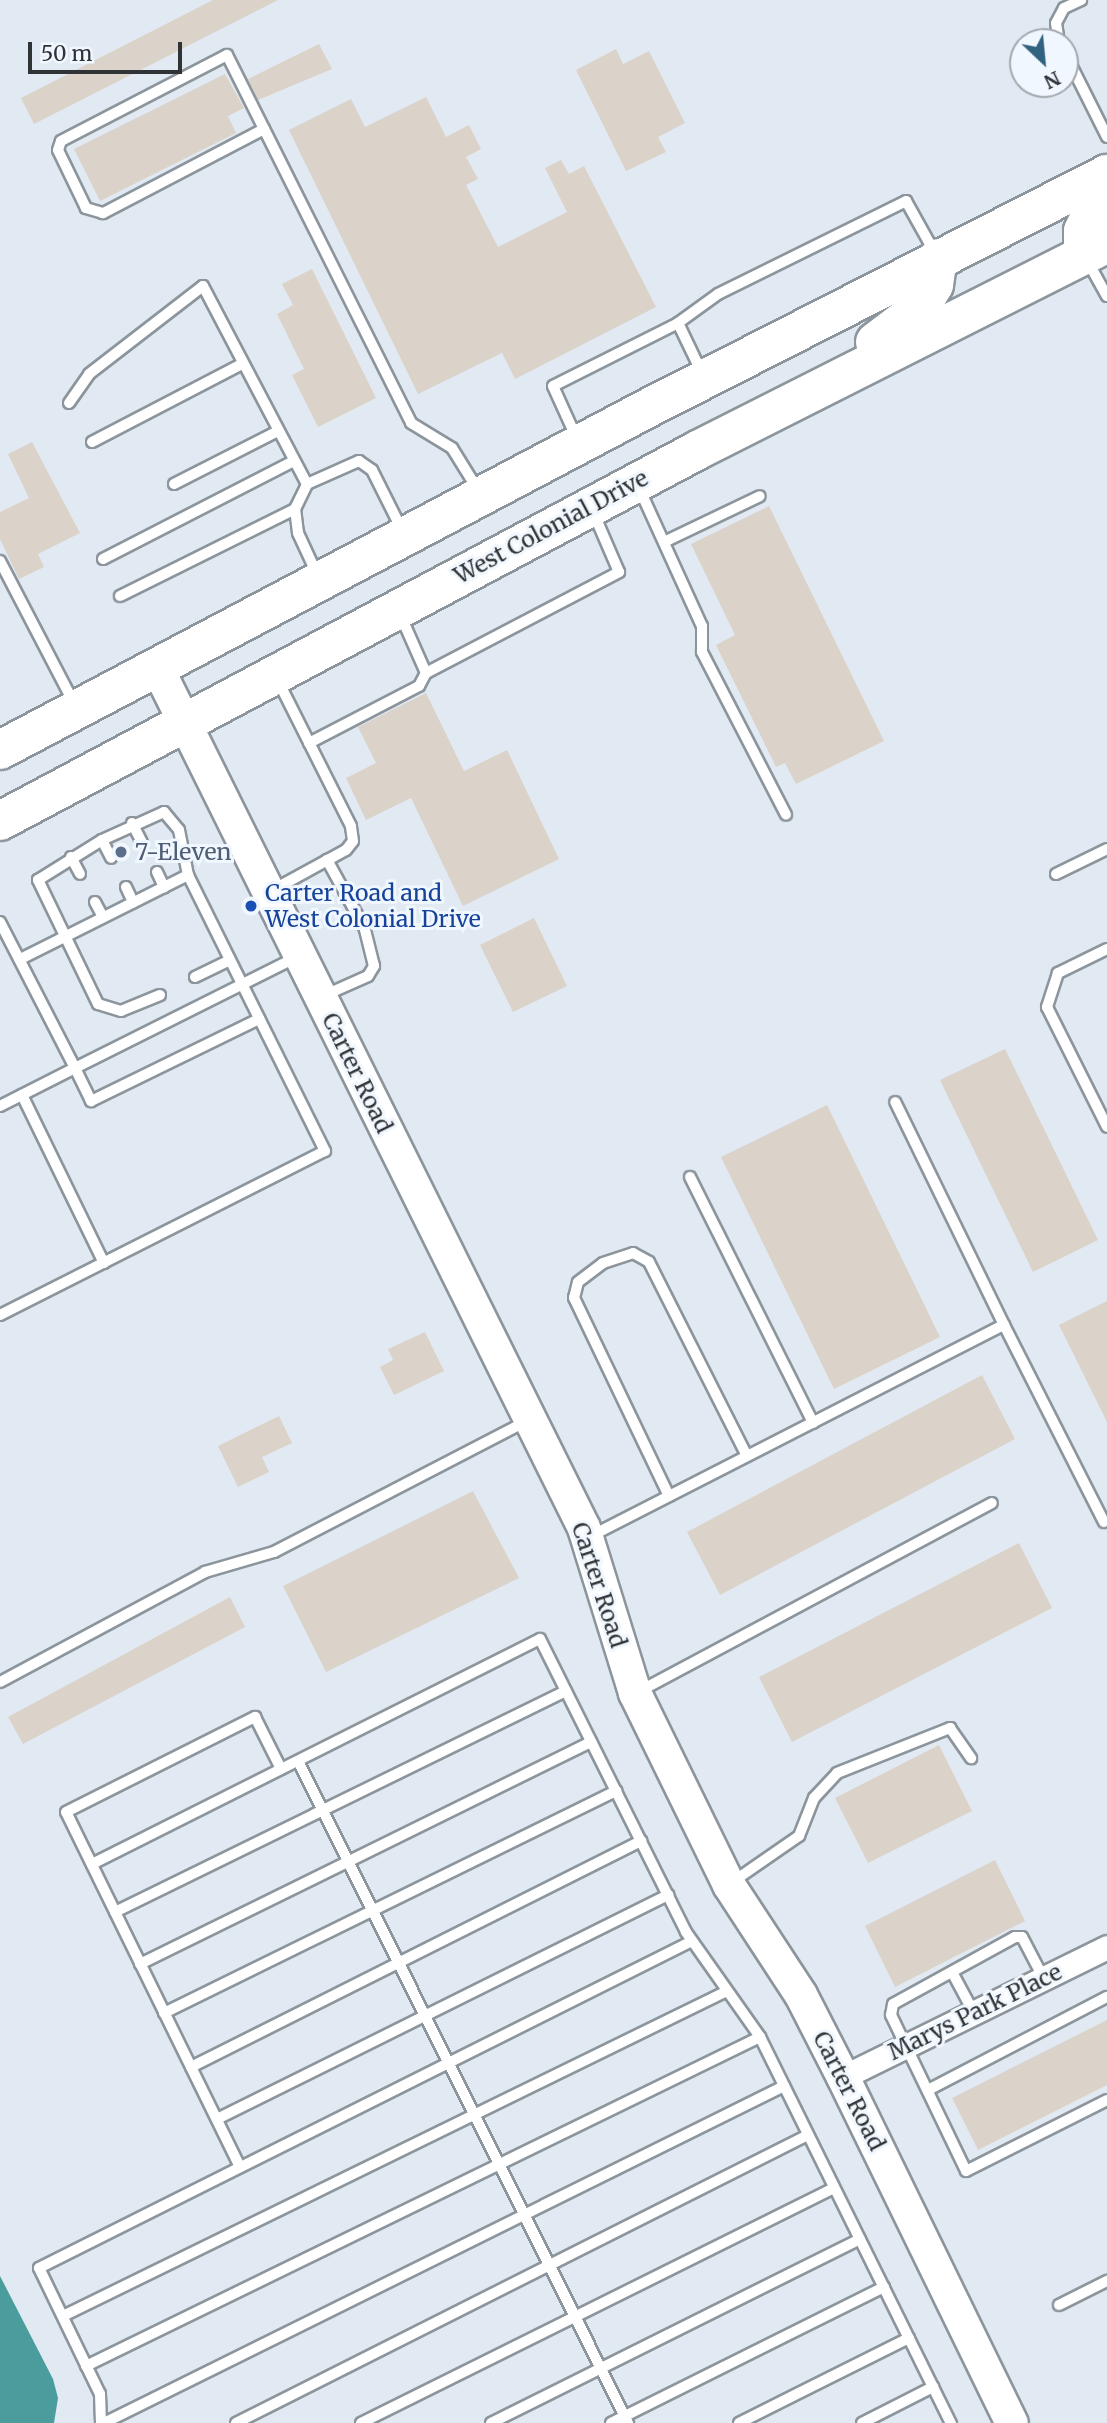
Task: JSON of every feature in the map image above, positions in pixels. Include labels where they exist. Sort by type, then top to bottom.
[{"type":"highway","points":[[0,750],[704,379],[1107,174]]},
{"type":"highway","points":[[1095,249],[1083,231],[1092,212],[1107,200]]},
{"type":"highway","name":"West Colonial Drive","points":[[0,821],[636,483],[1095,249]]},
{"type":"highway","points":[[786,408],[920,308],[934,285],[938,258]]},
{"type":"street","name":"Carter Road","points":[[157,667],[586,1538],[635,1693],[729,1885],[801,1995],[1012,2423]]},
{"type":"street","name":"Marys Park Place","points":[[843,2077],[1107,1947]]},
{"type":"lane","points":[[1057,28],[1056,23],[1064,8],[1081,0]]},
{"type":"lane","points":[[264,129],[103,213],[86,208],[58,150],[61,141],[227,55],[264,129],[411,423],[452,448],[481,496]]},
{"type":"lane","points":[[1079,81],[1107,137]]},
{"type":"lane","points":[[580,444],[553,386],[678,323],[718,293],[906,201],[938,258]]},
{"type":"lane","points":[[1095,249],[1107,296]]},
{"type":"lane","points":[[69,403],[89,374],[203,286],[307,484]]},
{"type":"lane","points":[[678,323],[704,379]]},
{"type":"lane","points":[[92,442],[242,364]]},
{"type":"lane","points":[[174,484],[278,431]]},
{"type":"lane","points":[[103,559],[294,461]]},
{"type":"lane","points":[[321,581],[298,533],[295,509],[307,484],[359,461],[372,470],[405,536]]},
{"type":"lane","points":[[636,483],[702,626],[702,652],[786,815]]},
{"type":"lane","points":[[664,542],[760,496]]},
{"type":"lane","points":[[309,743],[406,694],[426,673],[619,572],[591,507]]},
{"type":"lane","points":[[120,596],[295,509]]},
{"type":"lane","points":[[0,561],[77,709]]},
{"type":"lane","points":[[397,609],[426,673]]},
{"type":"lane","points":[[269,892],[346,850],[352,833],[275,675]]},
{"type":"lane","points":[[0,1315],[325,1151],[188,875],[186,848],[173,819],[164,811],[102,840],[38,880],[62,938],[98,1004],[121,1011],[160,995]]},
{"type":"lane","points":[[132,824],[142,843]]},
{"type":"lane","points":[[102,840],[111,858]]},
{"type":"lane","points":[[1056,874],[1107,849]]},
{"type":"lane","points":[[71,857],[80,874]]},
{"type":"lane","points":[[320,998],[368,976],[374,966],[365,929],[327,860]]},
{"type":"lane","points":[[157,872],[164,887]]},
{"type":"lane","points":[[20,959],[188,875]]},
{"type":"lane","points":[[126,887],[133,902]]},
{"type":"lane","points":[[95,902],[103,918]]},
{"type":"lane","points":[[0,922],[91,1101],[259,1019]]},
{"type":"lane","points":[[1107,949],[1058,973],[1047,1007],[1107,1127]]},
{"type":"lane","points":[[0,1106],[299,955]]},
{"type":"lane","points":[[195,977],[230,960]]},
{"type":"lane","points":[[22,1095],[104,1263]]},
{"type":"lane","points":[[895,1102],[1104,1522]]},
{"type":"lane","points":[[690,1177],[813,1423]]},
{"type":"lane","points":[[669,1496],[574,1298],[578,1282],[603,1263],[633,1253],[649,1262],[747,1456]]},
{"type":"lane","points":[[586,1538],[1004,1325]]},
{"type":"lane","points":[[0,1682],[205,1572],[274,1552],[529,1420]]},
{"type":"lane","points":[[635,1693],[992,1503]]},
{"type":"lane","points":[[92,1864],[540,1639],[692,1941],[760,2037],[951,2423]]},
{"type":"lane","points":[[115,1912],[566,1691]]},
{"type":"lane","points":[[240,2167],[66,1812],[255,1717],[281,1769]]},
{"type":"lane","points":[[729,1885],[799,1836],[814,1798],[837,1773],[950,1728],[971,1758]]},
{"type":"lane","points":[[140,1964],[591,1742]]},
{"type":"lane","points":[[298,1760],[626,2420]]},
{"type":"lane","points":[[164,2013],[616,1791]]},
{"type":"lane","points":[[191,2067],[641,1841]]},
{"type":"lane","points":[[216,2119],[668,1895]]},
{"type":"lane","points":[[1044,1979],[1023,1937],[893,2004],[891,2015],[966,2171],[1107,2100]]},
{"type":"lane","points":[[692,1941],[39,2268],[100,2394],[103,2423],[784,2086]]},
{"type":"lane","points":[[952,1972],[974,2013]]},
{"type":"lane","points":[[63,2316],[727,1991]]},
{"type":"lane","points":[[928,2091],[1107,1997]]},
{"type":"lane","points":[[86,2366],[760,2037]]},
{"type":"lane","points":[[236,2423],[808,2135]]},
{"type":"lane","points":[[361,2423],[834,2188]]},
{"type":"lane","points":[[491,2423],[860,2239]]},
{"type":"lane","points":[[1059,2305],[1107,2281]]},
{"type":"lane","points":[[611,2423],[626,2420],[884,2287]]},
{"type":"lane","points":[[739,2423],[909,2338]]},
{"type":"lane","points":[[862,2423],[933,2387]]},
{"type":"water","points":[[0,2276],[53,2379],[58,2398],[54,2423],[0,2423]]},
{"type":"building","points":[[213,0],[278,0],[34,124],[21,98]]},
{"type":"building","points":[[319,44],[332,69],[258,100],[248,79]]},
{"type":"building","points":[[616,49],[623,64],[649,51],[685,123],[658,137],[666,152],[626,171],[576,70]]},
{"type":"building","points":[[225,74],[244,108],[228,116],[236,133],[100,201],[74,149]]},
{"type":"building","points":[[426,97],[446,137],[469,125],[481,149],[466,157],[478,179],[466,185],[498,247],[567,212],[545,168],[561,160],[569,174],[584,166],[656,307],[515,379],[502,353],[418,394],[289,130],[351,99],[365,127]]},
{"type":"building","points":[[312,269],[376,398],[318,427],[292,375],[304,369],[277,314],[293,305],[282,284]]},
{"type":"building","points":[[32,442],[80,533],[38,554],[44,567],[19,579],[0,539],[0,512],[29,498],[8,454]]},
{"type":"building","points":[[769,506],[884,741],[796,784],[785,763],[776,767],[716,645],[735,635],[691,544]]},
{"type":"building","points":[[426,693],[464,771],[507,750],[559,859],[463,906],[411,798],[366,820],[346,778],[376,763],[358,727]]},
{"type":"building","points":[[534,918],[567,986],[513,1012],[480,945]]},
{"type":"building","points":[[1005,1049],[1098,1240],[1033,1272],[940,1080]]},
{"type":"building","points":[[827,1105],[940,1337],[834,1389],[721,1157]]},
{"type":"building","points":[[1107,1301],[1107,1422],[1059,1325]]},
{"type":"building","points":[[425,1332],[444,1371],[394,1395],[380,1367],[393,1360],[388,1349]]},
{"type":"building","points":[[982,1375],[1015,1439],[720,1595],[687,1532]]},
{"type":"building","points":[[279,1416],[292,1443],[262,1457],[269,1472],[238,1487],[218,1446]]},
{"type":"building","points":[[473,1491],[519,1578],[326,1672],[283,1586]]},
{"type":"building","points":[[1019,1543],[1052,1608],[792,1742],[759,1677]]},
{"type":"building","points":[[230,1597],[245,1627],[23,1744],[8,1717]]},
{"type":"building","points":[[939,1745],[972,1811],[868,1863],[835,1798]]},
{"type":"building","points":[[995,1860],[1025,1921],[895,1987],[865,1926]]},
{"type":"building","points":[[1107,2020],[1107,2085],[978,2150],[952,2098]]},
{"type":"place","name":"7-Eleven","points":[[121,852]]},
{"type":"place","name":"Carter Road and West Colonial Drive","points":[[251,906]]}]
